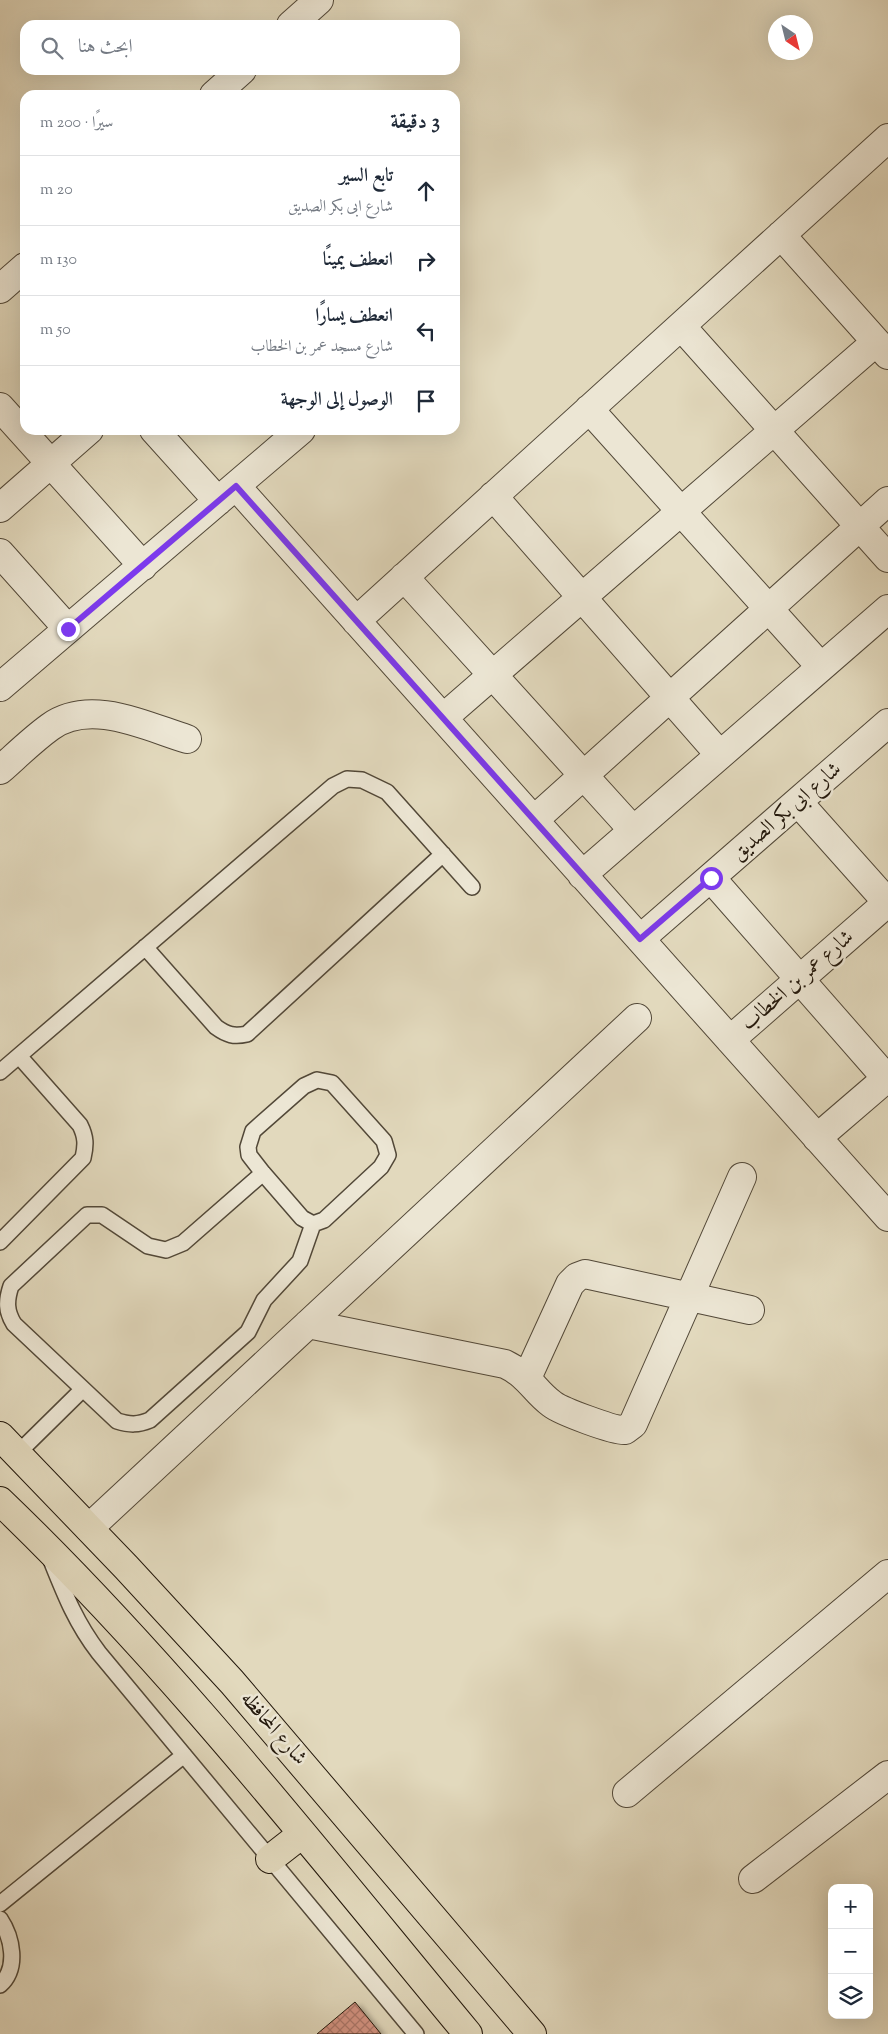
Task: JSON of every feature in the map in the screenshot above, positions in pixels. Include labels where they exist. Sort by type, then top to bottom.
[{"type":"main road","name":"شارع المحافظه","points":[[8,1445],[89,1528],[232,1682],[532,2034]]},
{"type":"main road","name":"شارع المحافظه","points":[[0,1501],[45,1544],[126,1628],[204,1715],[468,2034]]},
{"type":"main road","points":[[270,1859],[302,1834]]},
{"type":"street","points":[[297,20],[319,0]]},
{"type":"street","points":[[220,90],[236,75]]},
{"type":"street","points":[[356,621],[888,138]]},
{"type":"street","points":[[443,718],[774,431],[882,349],[781,235]]},
{"type":"street","points":[[681,326],[888,558]]},
{"type":"street","points":[[0,407],[20,429]]},
{"type":"street","points":[[589,409],[821,667]]},
{"type":"street","points":[[26,435],[142,566]]},
{"type":"street","points":[[0,508],[82,435]]},
{"type":"street","points":[[160,435],[227,494],[356,621],[888,1217]]},
{"type":"street","points":[[0,687],[295,435]]},
{"type":"street","points":[[493,496],[720,755]]},
{"type":"street","points":[[534,820],[888,501]]},
{"type":"street","points":[[0,553],[68,629]]},
{"type":"street","points":[[404,577],[633,830]]},
{"type":"street","points":[[582,875],[888,609]]},
{"type":"street","points":[[0,770],[51,726],[71,717],[92,714],[114,717],[187,739]]},
{"type":"street","name":"شارع ابى بكر الصديق","points":[[640,939],[887,725]]},
{"type":"street","points":[[798,802],[888,903]]},
{"type":"street","points":[[711,878],[888,1079],[817,1138]]},
{"type":"street","name":"شارع عمر بن الخطاب","points":[[730,1040],[888,903]]},
{"type":"street","points":[[89,1528],[637,1018]]},
{"type":"street","points":[[308,1324],[511,1366],[528,1378],[544,1397],[566,1411],[621,1430],[630,1428],[742,1177]]},
{"type":"street","points":[[528,1378],[570,1284],[577,1277],[594,1274],[750,1310]]},
{"type":"street","points":[[627,1793],[888,1574]]},
{"type":"street","points":[[753,1879],[888,1775]]},
{"type":"lane","points":[[0,1072],[333,786],[347,779],[362,780],[387,792],[472,887]]},
{"type":"lane","points":[[145,947],[216,1027],[225,1034],[236,1036],[247,1034],[443,854]]},
{"type":"lane","points":[[0,1242],[83,1158],[86,1147],[86,1136],[80,1125],[19,1056]]},
{"type":"lane","points":[[325,1080],[332,1083],[384,1141],[388,1155],[381,1167],[324,1220],[313,1224],[302,1218],[262,1173],[249,1155],[249,1139],[253,1132],[310,1082],[325,1080]]},
{"type":"lane","points":[[262,1173],[183,1243],[166,1250],[148,1246],[102,1215],[87,1215],[11,1286],[7,1302],[14,1324],[117,1421],[133,1425],[150,1420],[248,1332],[264,1300],[300,1261],[313,1224]]},
{"type":"lane","points":[[8,1445],[83,1389]]},
{"type":"lane","points":[[45,1544],[67,1601],[81,1629],[416,2034]]},
{"type":"lane","points":[[0,1904],[184,1755]]},
{"type":"lane","points":[[0,1918],[11,1942],[12,1961],[5,1980],[0,1984]]},
{"type":"building","points":[[355,2002],[381,2034],[317,2034]]},
{"type":"route","points":[[68,629],[236,486],[640,939],[711,878]]}]
